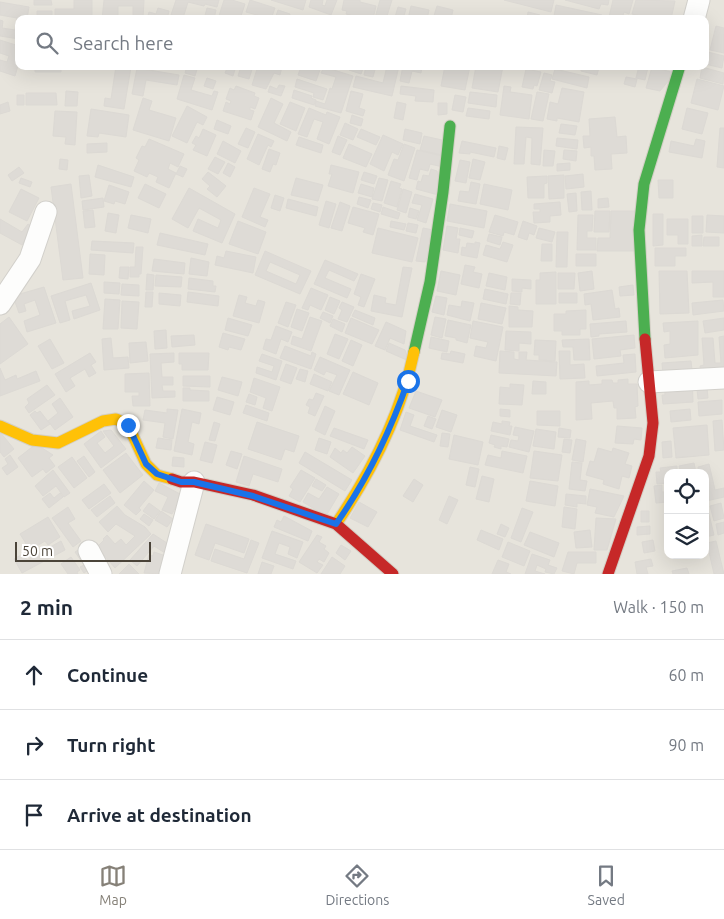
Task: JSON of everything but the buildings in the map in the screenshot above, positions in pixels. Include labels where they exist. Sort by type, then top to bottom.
[{"type":"street","points":[[695,15],[699,0]]},
{"type":"street","points":[[608,574],[649,456],[653,423],[643,318],[639,230],[644,184],[679,70]]},
{"type":"street","points":[[336,524],[357,493],[393,423],[408,381],[430,282],[450,126]]},
{"type":"street","points":[[0,304],[30,259],[46,212]]},
{"type":"street","points":[[649,382],[724,378]]},
{"type":"street","points":[[0,426],[32,440],[58,443],[103,421],[116,419],[128,425],[146,464],[157,474],[181,482],[194,482],[253,496],[336,524],[393,574]]},
{"type":"street","points":[[170,574],[194,482]]},
{"type":"street","points":[[89,551],[101,574]]},
{"type":"shaded area","points":[[0,0],[724,0],[724,574],[0,574]]},
{"type":"traffic: fast","points":[[645,339],[639,230],[644,184],[679,70]]},
{"type":"traffic: fast","points":[[414,352],[430,282],[450,126]]},
{"type":"traffic: slow","points":[[336,524],[362,483],[384,441],[401,398],[414,352]]},
{"type":"traffic: slow","points":[[0,426],[32,440],[58,443],[103,421],[116,419],[128,425],[146,464],[157,475],[172,479]]},
{"type":"traffic: jam","points":[[608,574],[649,456],[653,423],[645,339]]},
{"type":"traffic: jam","points":[[172,479],[253,495],[336,524],[393,574]]},
{"type":"route","points":[[128,425],[146,464],[157,474],[181,482],[194,482],[253,496],[336,524],[357,493],[393,423],[408,381]]}]
